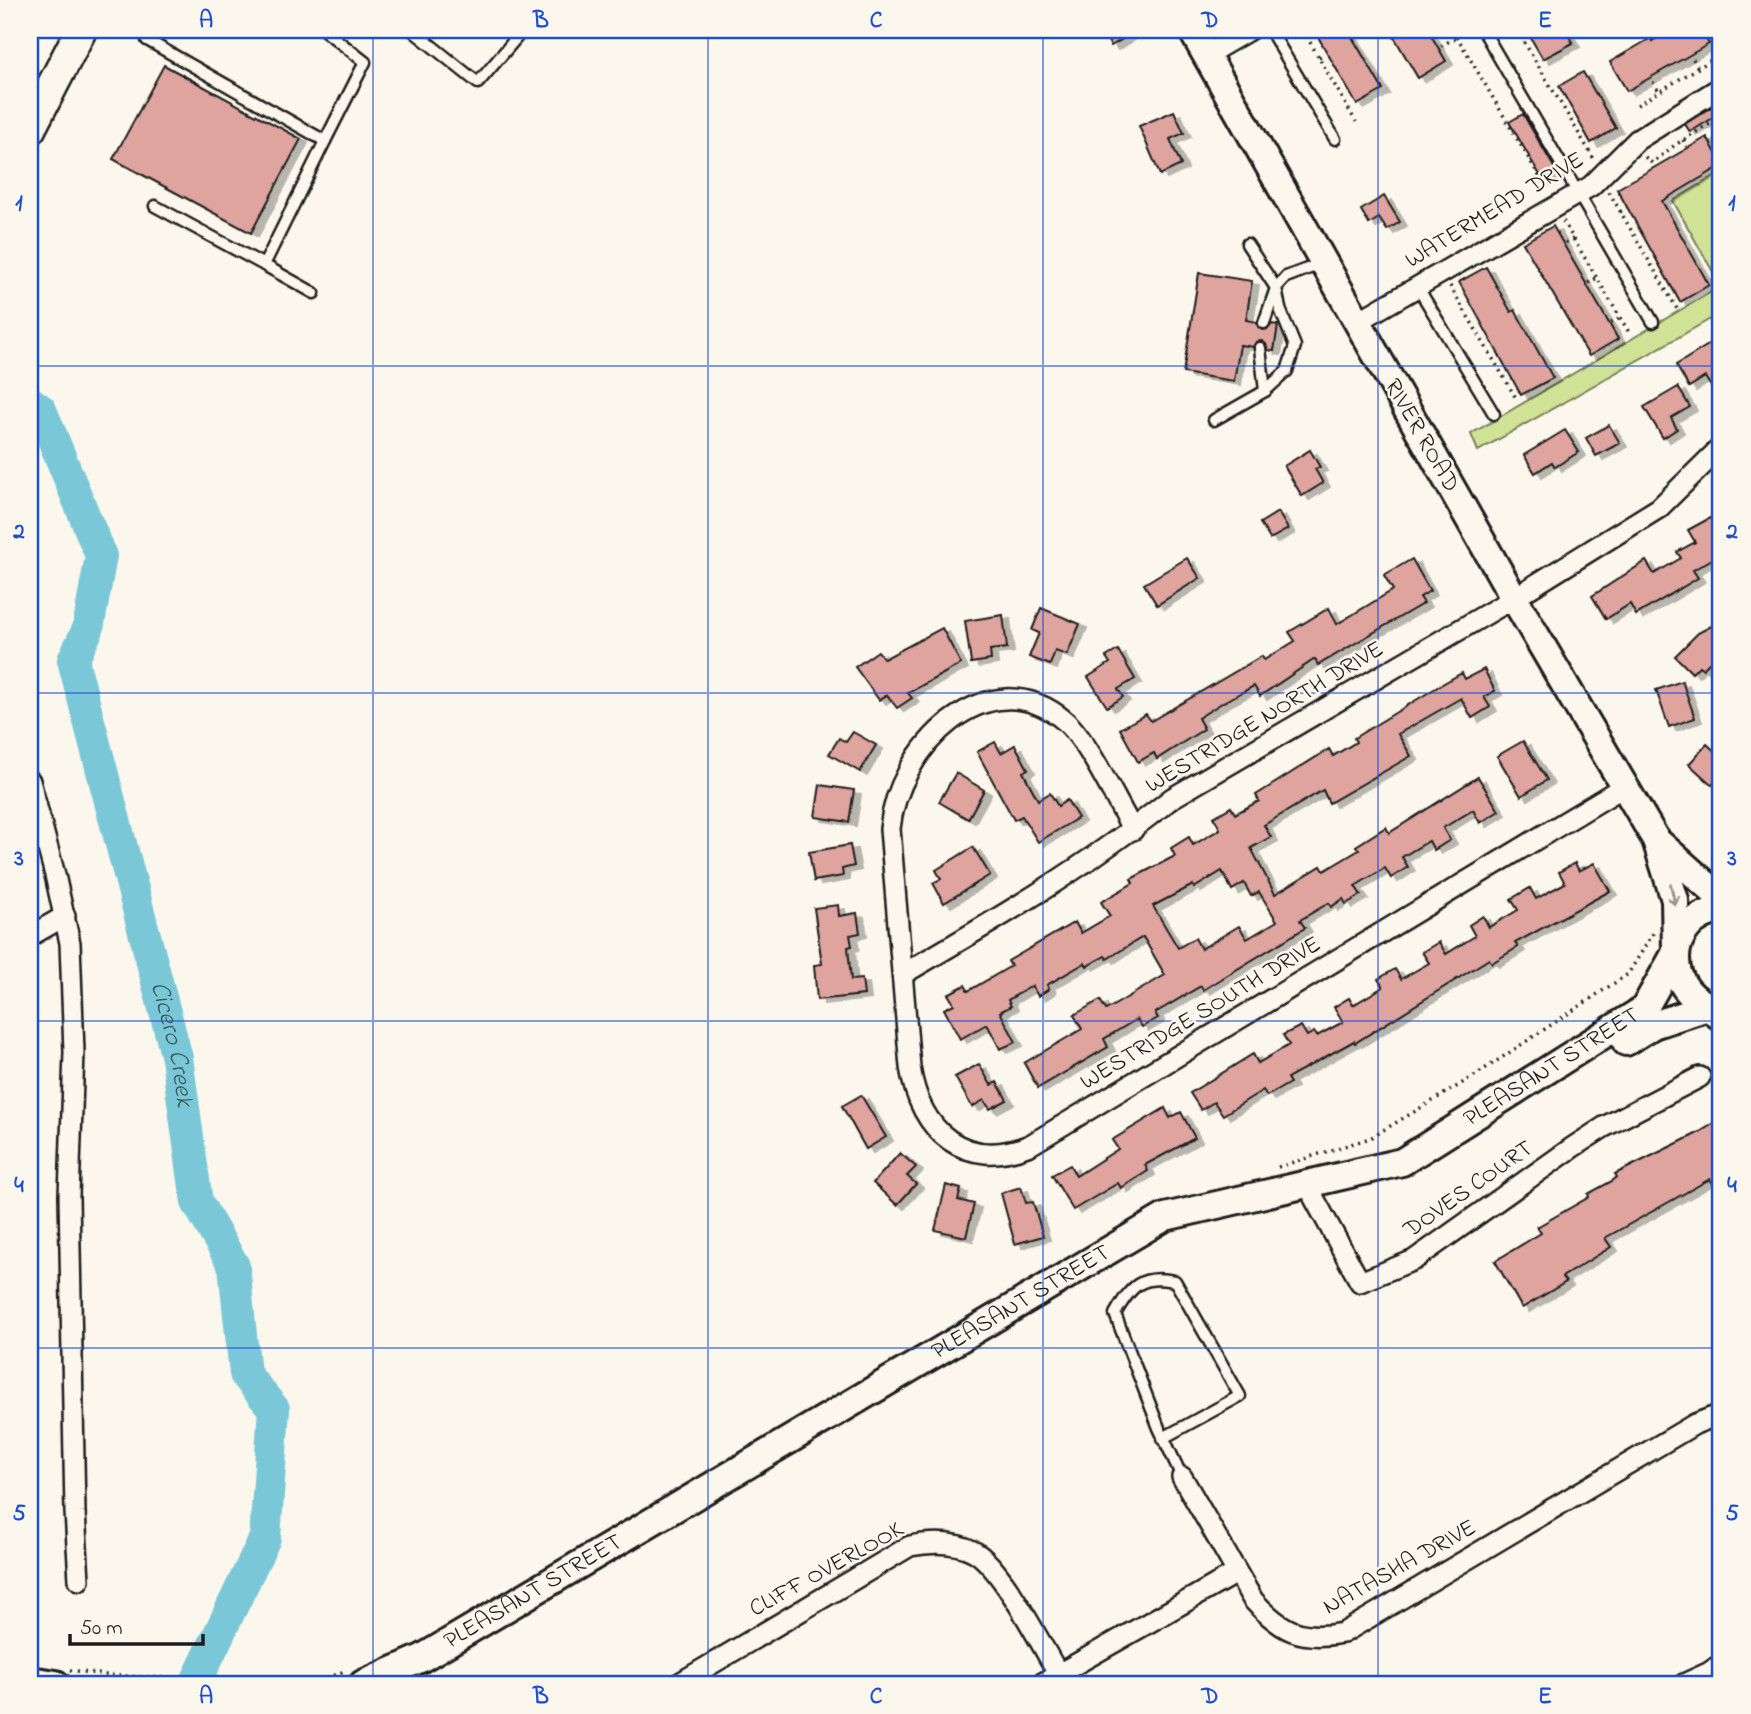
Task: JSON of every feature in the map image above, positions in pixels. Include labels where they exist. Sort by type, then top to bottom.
[{"type":"main road","points":[[30,129],[81,30]]},
{"type":"main road","name":"RIVER ROAD","points":[[1192,30],[1514,598],[1656,840],[1675,900],[1676,970],[1682,985],[1693,999],[1717,1011]]},
{"type":"main road","name":"RIVER ROAD","points":[[1656,840],[1721,898]]},
{"type":"main road","name":"PLEASANT STREET","points":[[408,1684],[454,1660],[1177,1230],[1402,1162],[1644,1009],[1676,953],[1680,937],[1690,924],[1703,914],[1721,910]]},
{"type":"main road","name":"PLEASANT STREET","points":[[363,1684],[422,1658],[1165,1217],[1313,1191],[1410,1179],[1653,1025],[1717,1011]]},
{"type":"main road","points":[[30,1680],[62,1677]]},
{"type":"street","points":[[1206,55],[1249,30]]},
{"type":"street","name":"WATERMEAD DRIVE","points":[[1357,322],[1591,186],[1649,131],[1721,87]]},
{"type":"street","name":"WESTRIDGE NORTH DRIVE","points":[[903,974],[1035,897],[1133,830],[1172,798],[1514,598],[1659,508],[1721,447]]},
{"type":"street","name":"WESTRIDGE SOUTH DRIVE","points":[[1133,830],[1080,738],[1066,722],[1046,708],[1026,702],[1003,700],[979,704],[944,724],[915,760],[892,809],[890,829],[910,1067],[914,1089],[922,1109],[941,1134],[956,1145],[991,1154],[1011,1153],[1042,1138],[1623,787]]},
{"type":"street","points":[[30,781],[70,943],[74,1052],[69,1196],[74,1498],[79,1580]]},
{"type":"street","points":[[30,936],[65,916]]},
{"type":"street","name":"DOVES COURT","points":[[1313,1191],[1360,1282],[1414,1260],[1573,1146],[1700,1077]]},
{"type":"street","name":"NATASHA DRIVE","points":[[1182,1477],[1253,1600],[1269,1618],[1285,1628],[1320,1638],[1343,1633],[1695,1424],[1721,1414]]},
{"type":"street","name":"CLIFF OVERLOOK","points":[[678,1684],[910,1546],[937,1541],[974,1551],[998,1572],[1054,1681]]},
{"type":"street","points":[[1054,1681],[1236,1573]]},
{"type":"street","points":[[1684,1684],[1715,1674]]},
{"type":"lane","points":[[152,30],[147,40],[325,141]]},
{"type":"lane","points":[[264,265],[365,62],[324,30]]},
{"type":"lane","points":[[412,30],[478,83],[523,30]]},
{"type":"lane","points":[[1270,30],[1335,139]]},
{"type":"lane","points":[[1483,30],[1653,322]]},
{"type":"lane","points":[[155,206],[314,293]]},
{"type":"lane","points":[[1214,420],[1265,391],[1287,371],[1295,346],[1280,309],[1276,288],[1247,244]]},
{"type":"lane","points":[[1264,323],[1276,288],[1286,276],[1323,263]]},
{"type":"lane","points":[[1417,286],[1493,414]]},
{"type":"lane","points":[[1260,348],[1265,391]]},
{"type":"lane","points":[[1163,1438],[1240,1396],[1175,1281],[1155,1277],[1128,1291],[1115,1314],[1163,1438],[1182,1477]]},
{"type":"path","points":[[1303,30],[1341,90],[1356,122]]},
{"type":"path","points":[[1453,30],[1551,196]]},
{"type":"path","points":[[1517,30],[1564,104],[1598,167]]},
{"type":"path","points":[[1441,46],[1457,37]]},
{"type":"path","points":[[1528,48],[1533,45]]},
{"type":"path","points":[[1319,57],[1325,54]]},
{"type":"path","points":[[1637,105],[1721,54]]},
{"type":"path","points":[[1693,59],[1698,68]]},
{"type":"path","points":[[1653,82],[1659,92]]},
{"type":"path","points":[[1641,152],[1652,163],[1721,117]]},
{"type":"path","points":[[1683,140],[1687,147]]},
{"type":"path","points":[[1606,189],[1668,289],[1677,309]]},
{"type":"path","points":[[1620,212],[1626,208]]},
{"type":"path","points":[[1560,216],[1630,334]]},
{"type":"path","points":[[1565,243],[1573,239]]},
{"type":"path","points":[[1643,251],[1649,248]]},
{"type":"path","points":[[1588,283],[1597,278]]},
{"type":"path","points":[[1448,282],[1510,383],[1516,398]]},
{"type":"path","points":[[1461,305],[1466,302]]},
{"type":"path","points":[[1611,323],[1620,318]]},
{"type":"path","points":[[1485,345],[1490,342]]},
{"type":"path","points":[[62,1677],[131,1676],[281,1684]]},
{"type":"green space","points":[[1721,172],[1721,286],[1673,201]]},
{"type":"green space","points":[[1721,286],[1721,313],[1478,451],[1471,434]]},
{"type":"building","points":[[1101,30],[1138,30],[1111,46]]},
{"type":"building","points":[[1325,30],[1348,30],[1383,90],[1357,105],[1317,35]]},
{"type":"building","points":[[1390,30],[1428,30],[1446,61],[1418,78]]},
{"type":"building","points":[[1526,30],[1565,30],[1573,43],[1543,59]]},
{"type":"building","points":[[1671,30],[1701,30],[1709,44],[1627,91],[1610,62],[1651,38],[1652,41]]},
{"type":"building","points":[[164,65],[301,139],[251,233],[113,159]]},
{"type":"building","points":[[1583,72],[1616,128],[1591,143],[1559,86]]},
{"type":"building","points":[[1721,101],[1721,113],[1690,132],[1685,124]]},
{"type":"building","points":[[1174,111],[1184,133],[1170,139],[1181,165],[1160,175],[1139,126]]},
{"type":"building","points":[[1523,114],[1558,174],[1544,182],[1509,122]]},
{"type":"building","points":[[1707,137],[1721,166],[1662,201],[1709,285],[1680,302],[1617,189]]},
{"type":"building","points":[[1384,196],[1400,222],[1387,230],[1379,218],[1369,224],[1361,210]]},
{"type":"building","points":[[1553,226],[1618,339],[1589,356],[1523,243]]},
{"type":"building","points":[[1486,267],[1511,312],[1515,310],[1553,378],[1521,395],[1459,282]]},
{"type":"building","points":[[1199,273],[1252,281],[1246,320],[1257,322],[1262,330],[1268,329],[1272,324],[1278,325],[1274,351],[1268,350],[1262,341],[1256,342],[1253,347],[1240,345],[1234,381],[1183,373]]},
{"type":"building","points":[[1721,337],[1721,382],[1712,388],[1705,377],[1689,387],[1676,365]]},
{"type":"building","points":[[1678,387],[1690,407],[1671,418],[1677,429],[1663,438],[1644,407]]},
{"type":"building","points":[[1609,425],[1620,443],[1596,456],[1586,438]]},
{"type":"building","points":[[1565,430],[1579,452],[1555,467],[1552,462],[1535,473],[1524,455]]},
{"type":"building","points":[[1310,450],[1320,467],[1315,469],[1323,483],[1302,496],[1284,466]]},
{"type":"building","points":[[1278,512],[1288,529],[1270,539],[1260,523]]},
{"type":"building","points":[[1721,512],[1721,554],[1693,570],[1698,578],[1636,615],[1630,604],[1606,619],[1592,596],[1646,561],[1654,574],[1681,558],[1677,552],[1695,542],[1688,530]]},
{"type":"building","points":[[1187,558],[1200,578],[1157,605],[1144,584]]},
{"type":"building","points":[[1412,559],[1430,591],[1420,597],[1424,603],[1318,665],[1315,659],[1260,696],[1254,686],[1225,701],[1198,718],[1204,729],[1157,759],[1154,753],[1138,762],[1120,729],[1146,714],[1151,721],[1262,656],[1264,660],[1295,641],[1289,632],[1329,608],[1337,624],[1393,590],[1384,575]]},
{"type":"building","points":[[1041,608],[1080,624],[1067,655],[1055,651],[1050,665],[1029,657],[1039,633],[1032,630]]},
{"type":"building","points":[[1003,615],[1007,648],[990,650],[991,660],[971,663],[965,621]]},
{"type":"building","points":[[1721,621],[1721,651],[1703,669],[1699,666],[1692,673],[1675,656],[1698,633]]},
{"type":"building","points":[[942,628],[961,664],[908,693],[912,698],[897,708],[887,695],[879,700],[855,667],[878,651],[884,659]]},
{"type":"building","points":[[1118,650],[1135,679],[1118,689],[1123,697],[1107,707],[1088,677],[1110,663],[1106,657]]},
{"type":"building","points":[[1484,669],[1495,691],[1484,697],[1490,707],[1472,718],[1461,698],[1398,734],[1411,756],[1329,803],[1323,790],[1264,825],[1271,837],[1251,848],[1275,894],[1321,866],[1324,871],[1359,850],[1356,846],[1386,827],[1389,833],[1478,777],[1499,811],[1480,823],[1473,810],[1443,828],[1450,840],[1434,850],[1429,841],[1402,857],[1408,867],[1391,878],[1385,868],[1355,886],[1361,895],[1346,904],[1343,899],[1331,907],[1329,903],[1300,920],[1305,928],[1203,990],[1201,986],[1155,1013],[1158,1018],[1142,1027],[1137,1019],[1104,1039],[1108,1047],[1038,1088],[1024,1063],[1082,1029],[1074,1015],[1100,1000],[1106,1010],[1165,975],[1143,937],[1107,959],[1105,956],[1087,966],[1085,963],[1047,985],[1049,989],[1038,996],[1032,986],[1008,1000],[1011,1006],[1000,1012],[1016,1042],[1000,1049],[987,1024],[960,1039],[944,1009],[954,1004],[948,994],[965,985],[968,991],[1011,966],[1008,961],[1075,922],[1081,933],[1110,916],[1101,902],[1133,883],[1131,879],[1175,856],[1171,848],[1189,837],[1193,845],[1220,829],[1214,817],[1231,807],[1235,814],[1259,801],[1256,795],[1329,749],[1333,756],[1356,742],[1354,738],[1444,683],[1462,673],[1465,679]],"holes":[[[1222,871],[1232,890],[1244,883],[1251,896],[1259,892],[1277,921],[1247,939],[1239,926],[1201,949],[1195,938],[1178,948],[1153,906],[1193,885],[1194,888]]]},
{"type":"building","points":[[1682,681],[1695,718],[1669,727],[1656,690]]},
{"type":"building","points":[[853,732],[876,745],[860,772],[829,754],[839,738],[846,742]]},
{"type":"building","points":[[1523,741],[1547,780],[1521,796],[1497,756]]},
{"type":"building","points":[[995,742],[1001,753],[1015,745],[1028,769],[1023,772],[1038,800],[1050,793],[1058,806],[1067,800],[1078,818],[1038,842],[1022,816],[1014,820],[977,752]]},
{"type":"building","points":[[1707,744],[1721,757],[1721,775],[1712,785],[1689,764]]},
{"type":"building","points":[[956,773],[984,790],[968,819],[939,802]]},
{"type":"building","points":[[820,785],[854,790],[849,822],[815,817]]},
{"type":"building","points":[[850,845],[854,866],[842,869],[843,876],[814,881],[809,852]]},
{"type":"building","points":[[973,847],[990,875],[944,903],[933,883],[941,879],[936,870]]},
{"type":"building","points":[[1575,863],[1579,871],[1594,863],[1610,891],[1515,943],[1518,947],[1492,963],[1489,959],[1355,1043],[1354,1041],[1287,1078],[1290,1083],[1267,1096],[1263,1090],[1223,1115],[1214,1102],[1201,1110],[1190,1093],[1253,1054],[1258,1063],[1289,1045],[1283,1035],[1301,1026],[1307,1036],[1314,1032],[1317,1036],[1343,1022],[1334,1007],[1349,998],[1353,1005],[1383,987],[1378,979],[1395,969],[1401,979],[1429,963],[1422,952],[1439,942],[1446,954],[1475,936],[1469,925],[1483,916],[1489,927],[1518,910],[1511,899],[1530,888],[1536,899],[1565,883],[1559,872]]},
{"type":"building","points":[[838,905],[839,916],[857,913],[860,933],[850,935],[852,946],[848,947],[851,980],[862,979],[864,995],[817,1000],[814,965],[822,964],[814,908]]},
{"type":"building","points":[[979,1064],[991,1085],[997,1082],[1007,1100],[990,1109],[984,1100],[972,1107],[955,1077]]},
{"type":"building","points":[[861,1095],[886,1137],[866,1149],[842,1106]]},
{"type":"building","points":[[1165,1108],[1170,1118],[1181,1112],[1195,1138],[1145,1165],[1148,1171],[1121,1188],[1118,1183],[1073,1210],[1052,1175],[1070,1165],[1076,1176],[1118,1149],[1112,1140]]},
{"type":"building","points":[[1721,1119],[1721,1197],[1710,1179],[1605,1238],[1611,1247],[1562,1277],[1566,1282],[1522,1308],[1495,1261],[1541,1233],[1537,1227],[1589,1197],[1588,1194],[1617,1177],[1615,1174]]},
{"type":"building","points":[[900,1153],[916,1167],[907,1176],[916,1184],[897,1205],[873,1183]]},
{"type":"building","points":[[946,1185],[961,1189],[958,1200],[974,1204],[966,1237],[935,1230]]},
{"type":"building","points":[[1021,1187],[1026,1203],[1033,1202],[1043,1236],[1015,1244],[1001,1193]]},
{"type":"waterway","name":"Cicero Creek","points":[[30,402],[41,410],[101,556],[88,629],[73,660],[177,1058],[197,1202],[234,1266],[245,1374],[274,1409],[265,1538],[195,1684]]}]
